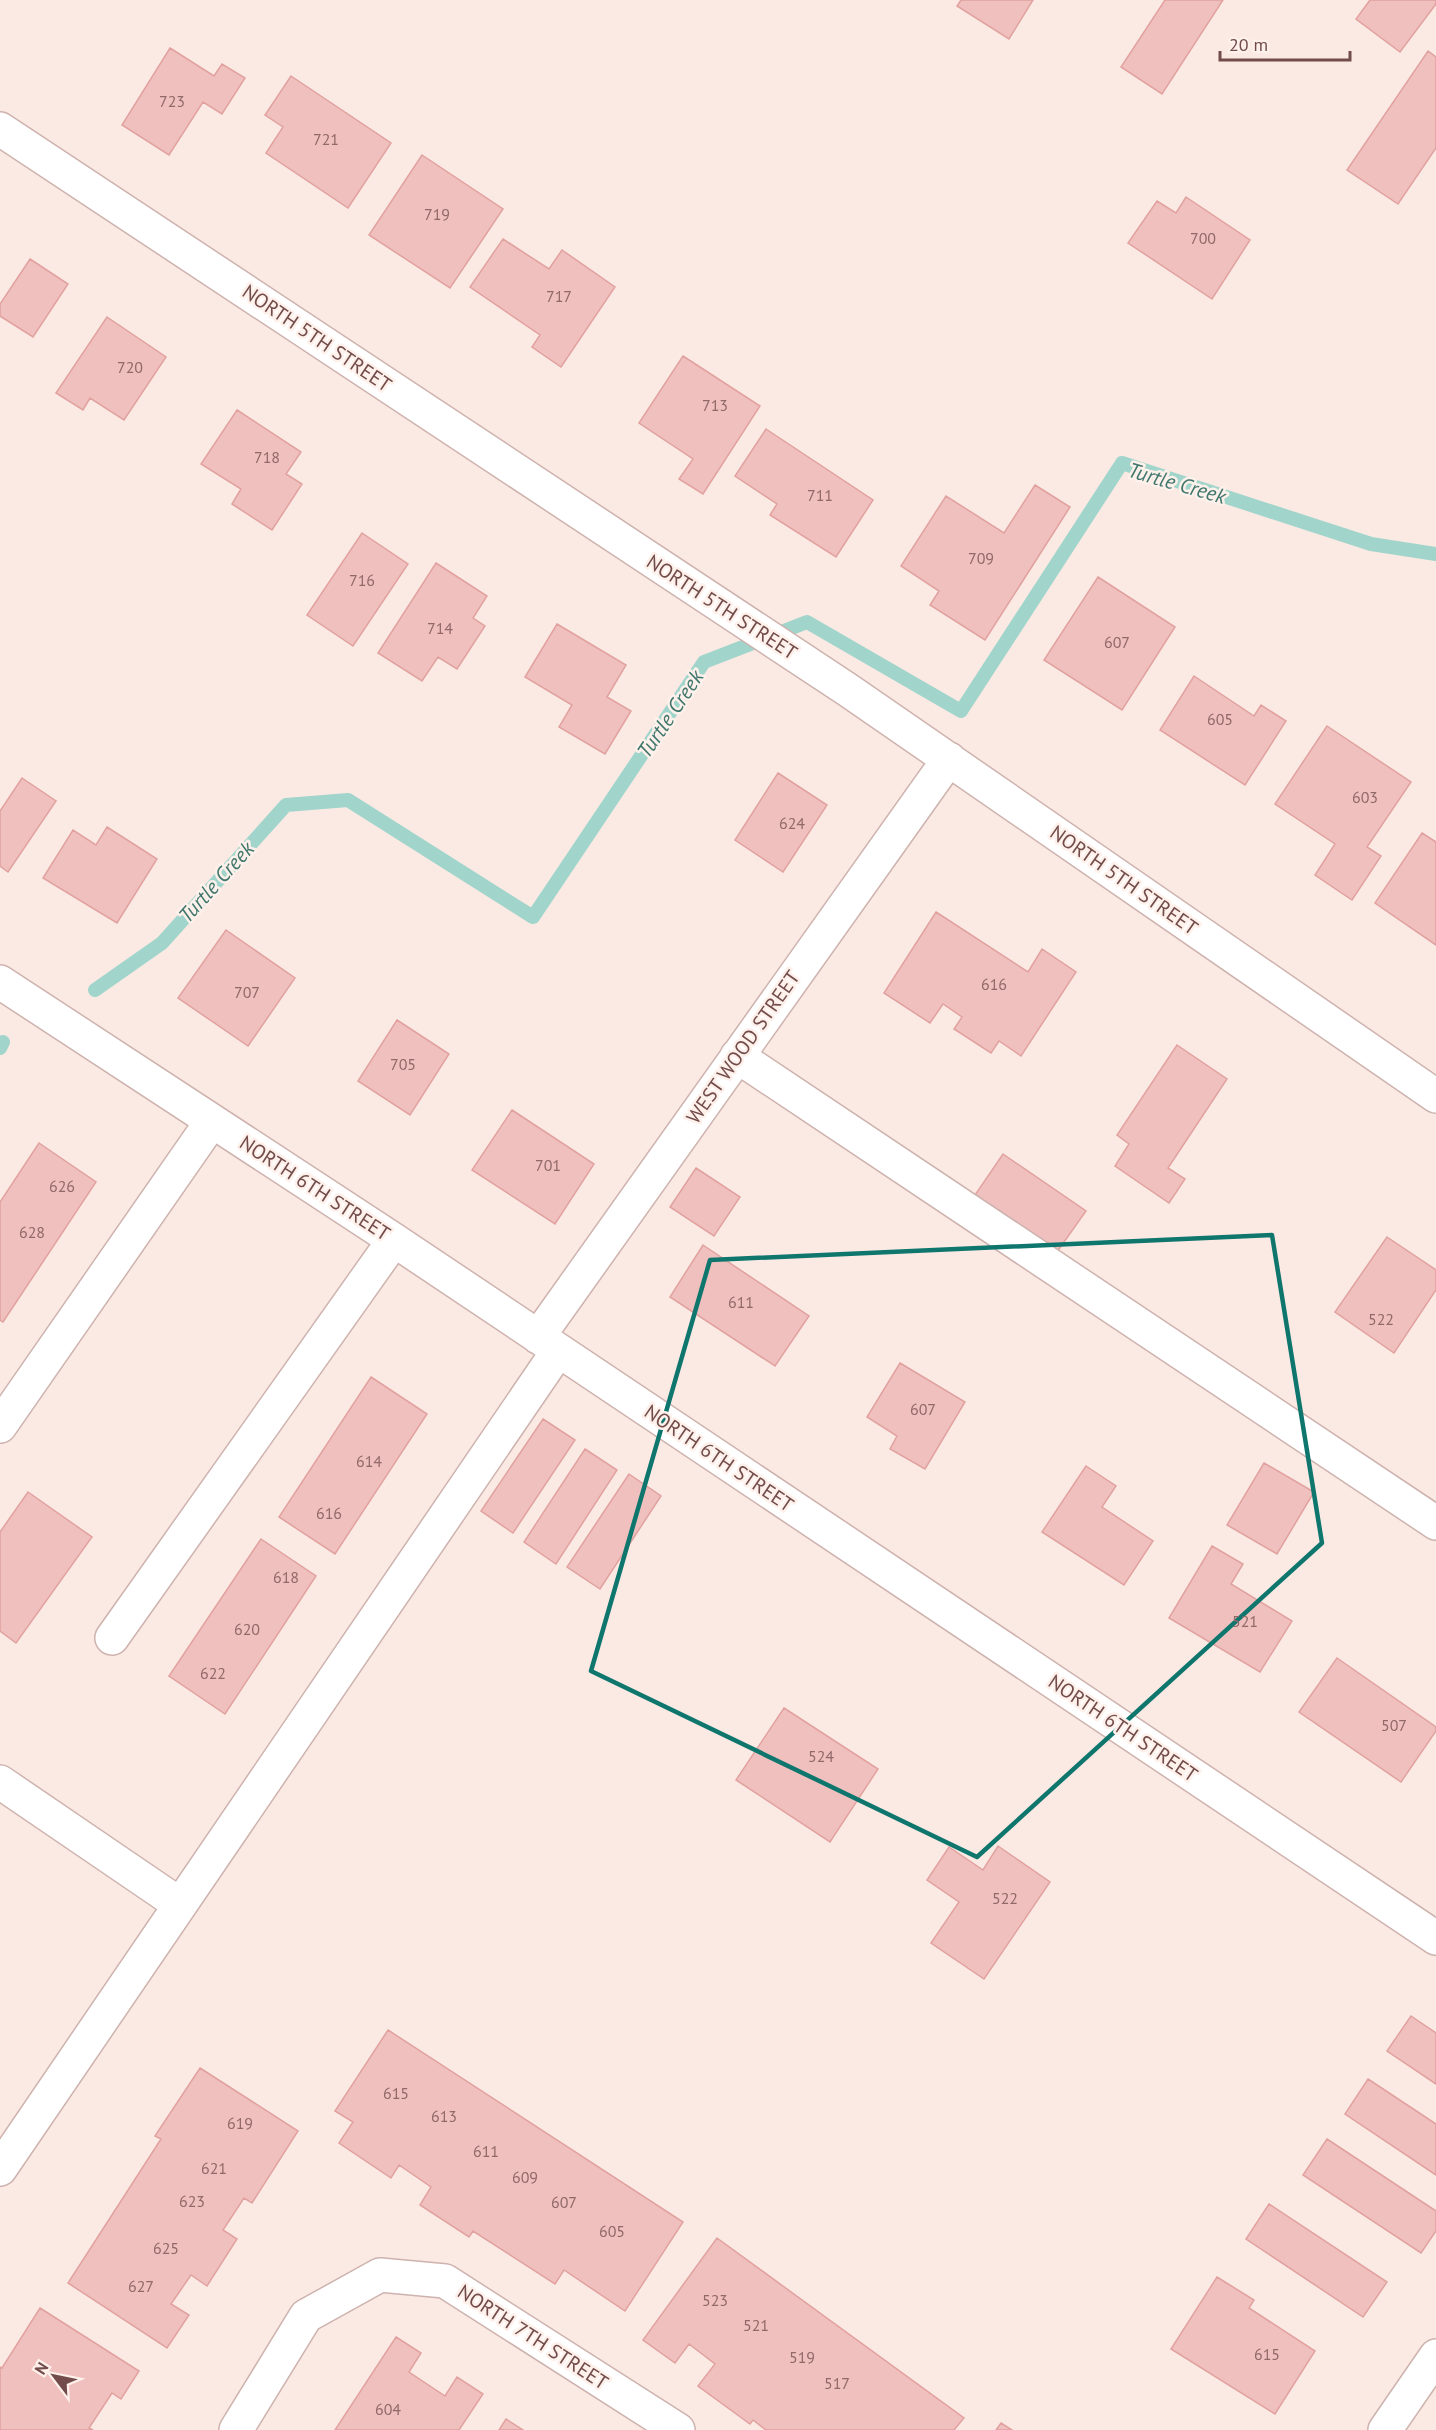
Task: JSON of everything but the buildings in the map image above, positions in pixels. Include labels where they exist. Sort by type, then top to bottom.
[{"type":"street","name":"NORTH 5TH STREET","points":[[0,129],[949,759],[1436,1096]]},
{"type":"street","name":"WEST WOOD STREET","points":[[0,2169],[179,1904],[417,1560],[548,1344],[737,1056],[949,759]]},
{"type":"street","name":"NORTH 6TH STREET","points":[[0,982],[394,1240],[1436,1938]]},
{"type":"street","points":[[737,1056],[1436,1522]]},
{"type":"street","points":[[0,1426],[212,1121]]},
{"type":"street","points":[[112,1638],[394,1240]]},
{"type":"street","points":[[0,1782],[179,1904]]},
{"type":"street","name":"NORTH 7TH STREET","points":[[236,2430],[306,2316],[380,2275],[445,2281],[678,2430]]},
{"type":"street","points":[[1385,2430],[1436,2356]]},
{"type":"highlighted area","points":[[1272,1235],[1322,1543],[977,1857],[591,1671],[710,1260]]},
{"type":"waterway","name":"Turtle Creek","points":[[95,990],[162,943],[286,805],[348,800],[533,917],[704,662],[807,622],[961,711],[1122,463],[1371,544],[1436,554]]},
{"type":"waterway","name":"Turtle Creek","points":[[0,1048],[3,1042]]}]
